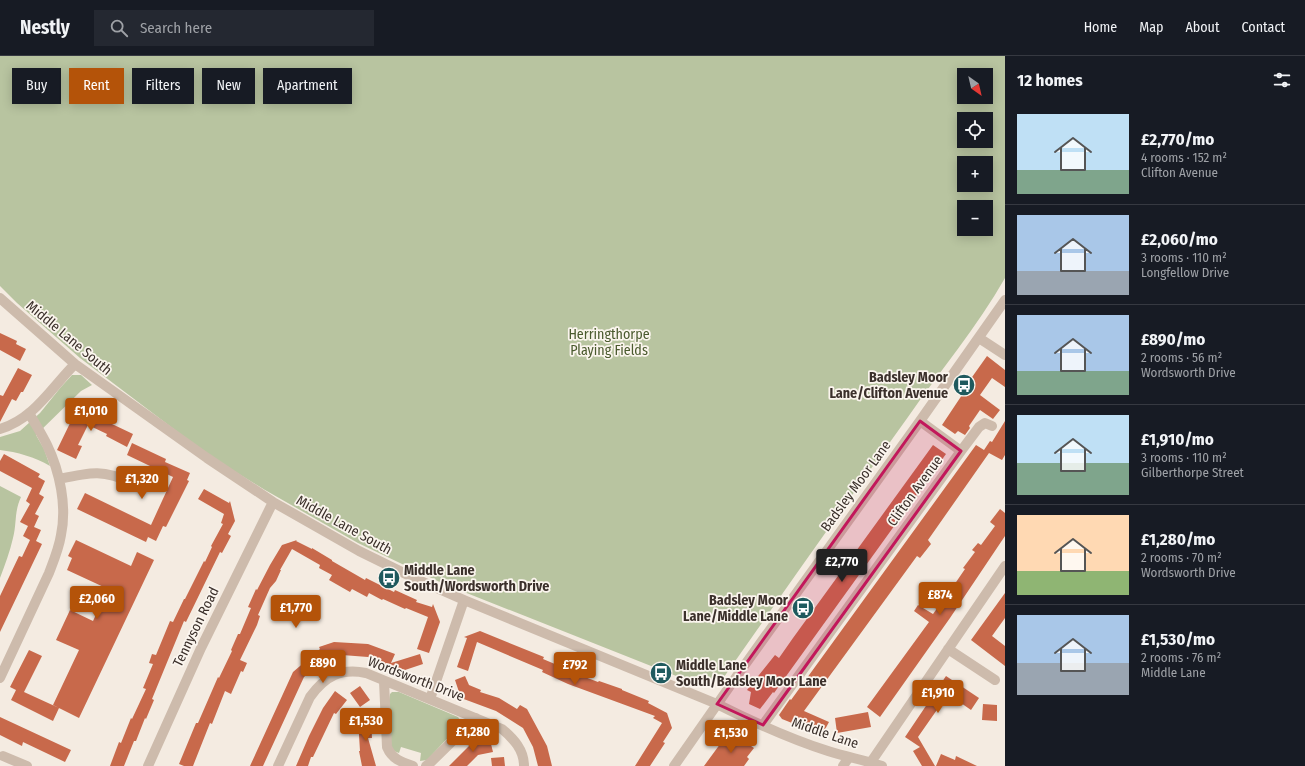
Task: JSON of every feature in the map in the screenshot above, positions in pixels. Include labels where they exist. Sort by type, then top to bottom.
[{"type":"street","name":"Middle Lane South","points":[[0,298],[75,364],[207,458],[273,502],[359,551],[414,578],[464,600],[717,704]]},
{"type":"street","name":"Badsley Moor Lane","points":[[674,766],[980,338],[1005,300]]},
{"type":"street","points":[[980,338],[1005,355]]},
{"type":"street","points":[[0,429],[7,427],[29,413],[47,397],[75,364]]},
{"type":"street","points":[[0,678],[56,555],[62,534],[63,511],[59,479],[48,446],[29,413]]},
{"type":"street","name":"Clifton Avenue","points":[[764,725],[961,451],[920,421]]},
{"type":"street","points":[[961,451],[979,426],[985,423],[992,426]]},
{"type":"street","points":[[59,479],[86,474],[104,473],[133,483]]},
{"type":"street","name":"Tennyson Road","points":[[148,766],[201,648],[273,502]]},
{"type":"street","points":[[870,762],[1005,566]]},
{"type":"street","points":[[430,699],[464,600]]},
{"type":"street","points":[[948,649],[995,680]]},
{"type":"street","name":"Wordsworth Drive","points":[[278,766],[310,696],[317,687],[325,680],[345,672],[355,671],[366,673],[502,729],[517,744],[522,753],[524,766]]},
{"type":"street","points":[[384,681],[387,747],[390,754],[394,758],[413,766]]},
{"type":"street","name":"Middle Lane","points":[[717,704],[809,745],[882,766]]},
{"type":"street","points":[[426,766],[430,764],[476,718]]},
{"type":"street","points":[[1,757],[27,766]]},
{"type":"street","points":[[843,766],[849,757]]},
{"type":"highlighted area","points":[[920,421],[961,451],[763,725],[717,704]]},
{"type":"green space","name":"Herringthorpe Playing Fields","points":[[0,56],[1005,56],[1005,278],[970,331],[724,677],[712,682],[699,685],[444,584],[358,543],[265,490],[208,455],[80,358],[17,303],[0,286]]},
{"type":"green space","points":[[72,375],[81,375],[92,385],[81,391],[36,435],[44,449],[50,466],[26,455],[0,450],[0,437],[20,431],[40,413]]},
{"type":"green space","points":[[0,486],[21,497],[17,508],[12,543],[0,578]]},
{"type":"green space","points":[[392,692],[399,692],[458,717],[460,720],[458,727],[427,760],[420,761],[421,753],[401,747],[399,753],[394,751],[391,746],[389,700]]},
{"type":"building","points":[[0,333],[17,341],[16,344],[26,349],[20,361],[0,350]]},
{"type":"building","points":[[987,356],[1005,370],[1005,387],[992,378],[980,395],[1000,410],[993,419],[980,410],[969,426],[970,428],[965,435],[958,431],[955,434],[942,425],[962,395],[960,394]]},
{"type":"building","points":[[18,368],[32,375],[23,392],[21,392],[16,401],[12,399],[0,422],[0,395],[3,396]]},
{"type":"building","points":[[82,409],[92,414],[94,410],[114,420],[112,424],[133,434],[127,447],[106,436],[107,434],[88,425],[78,445],[82,446],[76,459],[57,450],[72,419],[76,422]]},
{"type":"building","points":[[1005,421],[1005,455],[1002,460],[989,453],[928,540],[931,544],[920,558],[917,556],[804,711],[829,722],[822,735],[782,719],[779,715],[790,699],[791,700],[976,445],[984,450],[990,441],[992,442]]},
{"type":"building","points":[[132,443],[166,459],[165,462],[190,473],[187,480],[189,481],[166,527],[163,526],[156,541],[148,537],[146,542],[77,509],[85,493],[151,525],[173,477],[127,455]]},
{"type":"building","points":[[933,445],[946,454],[774,693],[773,692],[760,709],[749,704],[751,692],[747,690],[775,655],[779,658]]},
{"type":"building","points":[[4,454],[40,474],[38,477],[45,481],[39,494],[44,497],[35,514],[39,516],[34,527],[41,530],[36,541],[42,544],[0,632],[0,596],[19,556],[22,557],[30,540],[23,536],[28,526],[20,522],[30,504],[26,501],[32,488],[0,471],[0,461]]},
{"type":"building","points":[[204,489],[229,503],[230,501],[235,521],[228,534],[231,536],[222,553],[220,552],[186,622],[184,621],[152,699],[154,700],[136,741],[134,741],[124,766],[110,766],[119,742],[121,743],[131,718],[132,719],[146,689],[143,688],[153,664],[149,663],[152,654],[156,655],[170,621],[173,622],[204,561],[205,562],[212,547],[211,546],[223,524],[221,523],[224,514],[198,499]]},
{"type":"building","points":[[1000,509],[1005,513],[1005,536],[950,618],[880,717],[867,707],[929,622],[914,611],[918,605],[933,614],[965,569],[963,568],[975,552],[972,550],[978,543],[981,545],[995,526],[990,522]]},
{"type":"building","points":[[76,540],[131,566],[137,552],[154,560],[79,718],[53,705],[79,650],[56,640],[70,610],[93,621],[108,589],[67,570],[72,558],[68,556]]},
{"type":"building","points":[[297,540],[296,541],[312,548],[365,580],[366,578],[394,592],[395,590],[417,600],[416,602],[432,607],[433,604],[440,622],[429,653],[417,649],[428,617],[383,599],[382,600],[369,593],[367,597],[352,589],[350,592],[329,580],[332,575],[319,568],[320,565],[292,549],[280,570],[276,581],[270,588],[258,615],[260,616],[257,625],[240,660],[247,663],[243,672],[241,671],[231,694],[225,691],[212,724],[210,723],[193,766],[184,766],[179,764],[196,723],[198,723],[218,677],[219,678],[232,651],[231,650],[238,634],[240,634],[251,608],[248,607],[256,589],[257,590],[282,545]]},
{"type":"building","points":[[1005,593],[1005,618],[992,636],[1005,646],[1005,666],[971,640]]},
{"type":"building","points":[[480,631],[544,657],[543,659],[569,671],[622,689],[649,701],[648,703],[667,713],[672,728],[663,742],[665,743],[650,766],[635,766],[662,723],[653,718],[655,716],[568,684],[542,672],[543,670],[477,642],[468,671],[457,667],[467,638],[464,637]]},
{"type":"building","points":[[334,642],[368,644],[395,654],[391,663],[420,654],[423,664],[402,671],[368,657],[342,655],[321,663],[304,677],[263,766],[250,766],[293,672],[320,649],[319,647]]},
{"type":"building","points":[[29,650],[42,656],[24,692],[59,708],[53,721],[11,700],[16,690],[10,687]]},
{"type":"building","points":[[465,676],[469,685],[481,690],[480,692],[499,698],[517,709],[520,705],[527,709],[547,746],[552,766],[538,766],[533,747],[523,728],[496,711],[461,698],[455,680]]},
{"type":"building","points":[[946,676],[979,698],[971,710],[948,694],[918,737],[935,766],[922,766],[913,751],[920,747],[905,737]]},
{"type":"building","points":[[360,686],[370,700],[360,707],[350,693]]},
{"type":"building","points":[[335,691],[347,700],[336,714],[334,713],[313,757],[311,757],[308,766],[296,766],[323,708]]},
{"type":"building","points":[[983,704],[997,705],[997,721],[982,720]]},
{"type":"building","points":[[868,712],[871,727],[837,733],[835,718]]},
{"type":"building","points":[[0,717],[71,750],[65,762],[23,742],[22,746],[0,735]]},
{"type":"building","points":[[371,718],[372,738],[368,738],[376,766],[362,766],[359,751],[358,719]]},
{"type":"building","points":[[726,736],[734,742],[738,737],[754,748],[747,757],[749,759],[744,766],[704,766]]},
{"type":"building","points":[[490,740],[493,752],[478,755],[467,766],[449,766],[472,743]]},
{"type":"building","points":[[941,754],[955,760],[956,756],[977,766],[936,766]]},
{"type":"building","points":[[504,757],[505,766],[492,766],[491,758]]},
{"type":"place","name":"Badsley Moor Lane/Clifton Avenue","points":[[964,385]]},
{"type":"place","name":"Middle Lane South/Wordsworth Drive","points":[[389,578]]},
{"type":"place","name":"Badsley Moor Lane/Middle Lane","points":[[803,608]]},
{"type":"place","name":"Middle Lane South/Badsley Moor Lane","points":[[661,673]]}]
